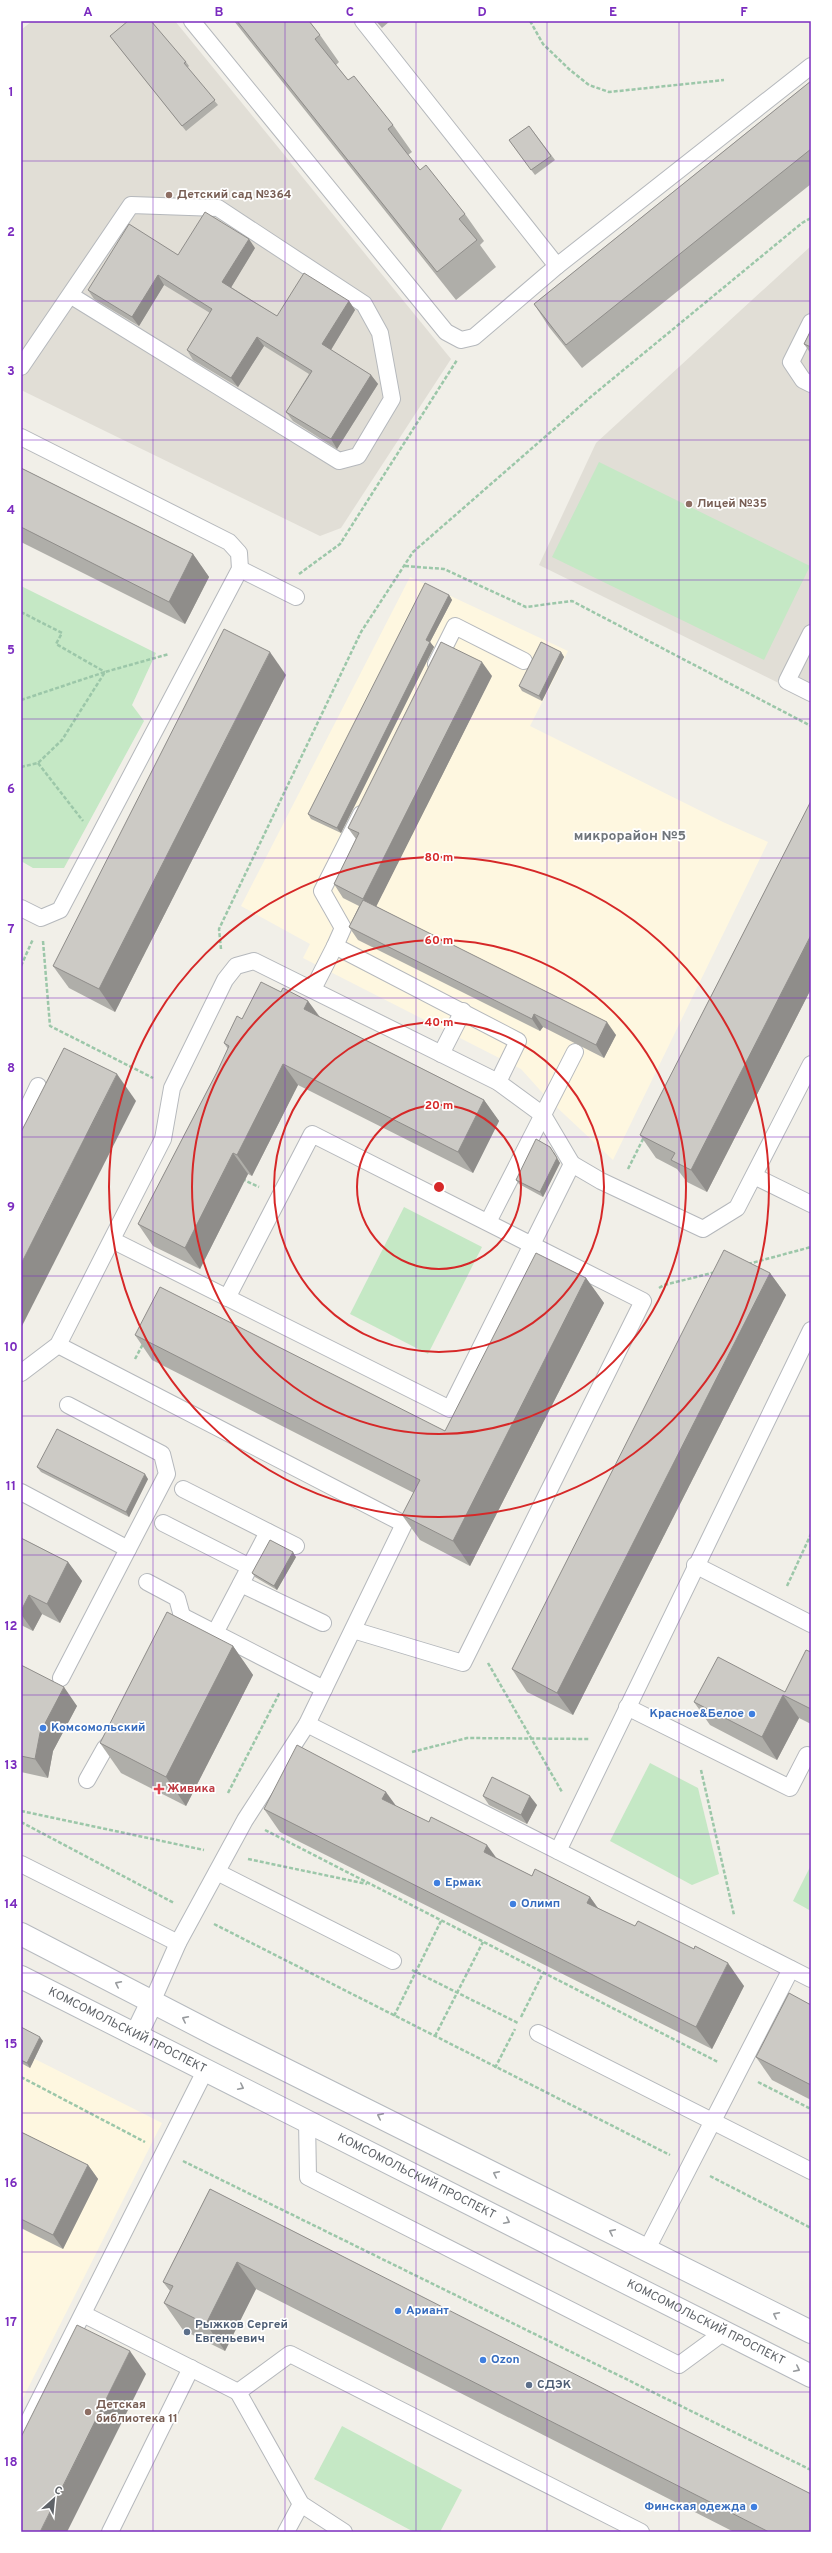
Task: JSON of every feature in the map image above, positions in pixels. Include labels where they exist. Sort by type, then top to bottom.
[{"type":"main road","points":[[21,1934],[152,2002],[811,2332]]},
{"type":"main road","name":"КОМСОМОЛЬСКИЙ ПРОСПЕКТ","points":[[21,1977],[308,2120],[811,2376]]},
{"type":"main road","points":[[136,2035],[152,2002]]},
{"type":"lane","points":[[192,21],[446,332],[460,340],[474,337],[557,266],[811,66]]},
{"type":"lane","points":[[363,21],[557,266]]},
{"type":"lane","points":[[21,367],[131,205],[218,208],[364,304],[380,333],[392,399],[358,456],[339,461],[70,295]]},
{"type":"lane","points":[[811,322],[791,362],[803,380],[811,384]]},
{"type":"lane","points":[[21,437],[229,542],[239,553],[240,569],[96,839],[60,910],[41,918],[21,908]]},
{"type":"lane","points":[[240,569],[296,597]]},
{"type":"lane","points":[[427,681],[455,626],[524,661]]},
{"type":"lane","points":[[811,633],[787,681],[811,693]]},
{"type":"lane","points":[[313,989],[343,928],[322,891],[368,800]]},
{"type":"lane","points":[[335,946],[518,1040],[498,1082]]},
{"type":"lane","points":[[21,1373],[58,1345],[163,1139],[172,1088],[225,980],[236,966],[254,961],[498,1082],[543,1115],[572,1164],[618,1189],[703,1229],[737,1208],[811,1064]]},
{"type":"lane","points":[[441,1054],[463,1011]]},
{"type":"lane","points":[[488,1222],[575,1052]]},
{"type":"lane","points":[[21,1122],[38,1086]]},
{"type":"lane","points":[[227,1298],[278,1196],[312,1134],[532,1243],[643,1301],[463,1663],[353,1630]]},
{"type":"lane","points":[[112,1240],[450,1409],[572,1164]]},
{"type":"lane","points":[[754,1176],[811,1204]]},
{"type":"lane","points":[[558,1851],[695,1565],[811,1330]]},
{"type":"lane","points":[[58,1345],[404,1524],[307,1724],[245,1820],[178,1943],[152,2002]]},
{"type":"lane","points":[[62,1678],[167,1474],[162,1454],[68,1405]]},
{"type":"lane","points":[[183,1489],[296,1546]]},
{"type":"lane","points":[[21,1492],[128,1549]]},
{"type":"lane","points":[[163,1523],[250,1567]]},
{"type":"lane","points":[[215,1634],[268,1532]]},
{"type":"lane","points":[[695,1565],[811,1624]]},
{"type":"lane","points":[[146,1582],[177,1598],[182,1616],[163,1651]]},
{"type":"lane","points":[[241,1584],[323,1623]]},
{"type":"lane","points":[[182,1616],[324,1689]]},
{"type":"lane","points":[[627,1707],[790,1788],[807,1755]]},
{"type":"lane","points":[[87,1780],[105,1748],[119,1734],[126,1720]]},
{"type":"lane","points":[[307,1724],[383,1764],[811,1979]]},
{"type":"lane","points":[[21,1864],[178,1943]]},
{"type":"lane","points":[[217,1872],[393,1961]]},
{"type":"lane","points":[[647,2249],[791,1969]]},
{"type":"lane","points":[[538,2033],[811,2172]]},
{"type":"lane","points":[[21,2436],[206,2069]]},
{"type":"lane","points":[[308,2120],[308,2177],[679,2364],[724,2332]]},
{"type":"lane","points":[[83,2314],[238,2392],[301,2504],[344,2532]]},
{"type":"lane","points":[[238,2392],[290,2354],[631,2530]]},
{"type":"lane","points":[[110,2532],[191,2368]]},
{"type":"lane","points":[[286,2532],[301,2504]]},
{"type":"path","points":[[530,21],[543,44],[570,70],[590,85],[609,92],[724,80]]},
{"type":"path","points":[[225,980],[219,929],[361,632],[413,552],[593,395],[802,223],[811,218]]},
{"type":"path","points":[[279,588],[340,544],[456,364],[460,340]]},
{"type":"path","points":[[405,566],[444,569],[526,607],[572,601],[811,726]]},
{"type":"path","points":[[21,612],[62,633],[56,644],[105,672]]},
{"type":"path","points":[[21,700],[105,672],[168,654],[194,656]]},
{"type":"path","points":[[21,767],[38,763],[62,740],[105,672]]},
{"type":"path","points":[[38,763],[96,839]]},
{"type":"path","points":[[21,966],[41,918]]},
{"type":"path","points":[[41,918],[50,1026],[172,1088]]},
{"type":"path","points":[[618,1189],[646,1132]]},
{"type":"path","points":[[237,1176],[278,1196]]},
{"type":"path","points":[[741,1265],[811,1247]]},
{"type":"path","points":[[643,1301],[664,1285],[718,1271]]},
{"type":"path","points":[[125,1379],[146,1337]]},
{"type":"path","points":[[777,1606],[811,1534]]},
{"type":"path","points":[[474,1641],[575,1815]]},
{"type":"path","points":[[228,1793],[291,1672]]},
{"type":"path","points":[[383,1764],[425,1747],[466,1738],[530,1737],[611,1739]]},
{"type":"path","points":[[694,1740],[735,1916],[725,1936]]},
{"type":"path","points":[[21,1811],[371,1885]]},
{"type":"path","points":[[245,1820],[811,2109]]},
{"type":"path","points":[[21,1822],[194,1914],[811,2228]]},
{"type":"path","points":[[394,2016],[441,1921]]},
{"type":"path","points":[[435,2037],[483,1942]]},
{"type":"path","points":[[393,1961],[538,2033]]},
{"type":"path","points":[[21,2077],[163,2152],[811,2470]]},
{"type":"shaded area","name":"Детский сад №364","points":[[32,21],[175,21],[451,359],[341,528],[320,536],[21,390],[21,30]]},
{"type":"shaded area","name":"Лицей №35","points":[[811,246],[811,699],[539,565],[596,443]]},
{"type":"shaded area","points":[[410,577],[568,651],[530,726],[723,822],[768,842],[613,1160],[549,1100],[521,1069],[303,958],[310,944],[241,906]]},
{"type":"shaded area","points":[[21,2052],[162,2123],[21,2402]]},
{"type":"green space","points":[[599,462],[810,566],[764,660],[552,557]]},
{"type":"green space","points":[[21,586],[156,653],[132,705],[144,721],[64,868],[33,868],[21,861]]},
{"type":"green space","points":[[404,1207],[482,1247],[428,1354],[350,1314]]},
{"type":"green space","points":[[650,1763],[698,1788],[719,1874],[692,1885],[610,1841]]},
{"type":"green space","points":[[811,1865],[811,1911],[793,1901]]},
{"type":"green space","points":[[342,2426],[462,2490],[440,2532],[414,2532],[314,2479]]},
{"type":"building","points":[[128,21],[151,21],[186,62],[184,63],[215,100],[182,126],[110,36]]},
{"type":"building","points":[[237,21],[309,21],[320,35],[315,39],[348,80],[354,76],[393,125],[388,129],[420,170],[426,165],[465,214],[459,219],[477,240],[437,272]]},
{"type":"building","points":[[811,81],[811,149],[566,345],[534,304]]},
{"type":"building","points":[[529,126],[551,156],[531,170],[509,140]]},
{"type":"building","points":[[205,212],[249,239],[222,282],[249,299],[277,316],[304,273],[349,301],[322,344],[371,375],[331,439],[286,412],[312,371],[257,337],[231,378],[187,350],[212,309],[158,275],[132,317],[88,290],[129,224],[178,255]]},
{"type":"building","points":[[811,330],[811,347],[804,344]]},
{"type":"building","points":[[21,468],[193,554],[169,602],[21,527]]},
{"type":"building","points":[[425,583],[449,595],[426,640],[430,642],[337,828],[308,814]]},
{"type":"building","points":[[224,629],[270,652],[99,989],[53,966]]},
{"type":"building","points":[[441,642],[482,662],[363,899],[334,884],[359,833],[348,828]]},
{"type":"building","points":[[541,642],[561,652],[539,696],[519,686]]},
{"type":"building","points":[[811,801],[811,935],[691,1170],[671,1160],[675,1153],[640,1135]]},
{"type":"building","points":[[363,900],[607,1022],[596,1045],[534,1014],[532,1019],[349,927]]},
{"type":"building","points":[[261,982],[281,992],[283,988],[308,1001],[304,1009],[484,1100],[458,1152],[283,1064],[237,1155],[233,1153],[185,1248],[138,1224],[217,1072],[229,1046],[224,1043],[237,1016],[242,1019]]},
{"type":"building","points":[[64,1048],[117,1074],[21,1264],[21,1132]]},
{"type":"building","points":[[536,1139],[550,1147],[557,1158],[540,1192],[516,1180]]},
{"type":"building","points":[[724,1250],[770,1273],[557,1693],[512,1669]]},
{"type":"building","points":[[536,1253],[586,1278],[453,1541],[402,1515],[420,1480],[135,1335],[160,1287],[445,1431]]},
{"type":"building","points":[[57,1429],[145,1474],[126,1512],[37,1467]]},
{"type":"building","points":[[21,1538],[68,1562],[47,1604],[29,1595],[21,1611]]},
{"type":"building","points":[[270,1540],[293,1552],[274,1586],[252,1573]]},
{"type":"building","points":[[167,1612],[233,1646],[166,1777],[100,1743]]},
{"type":"building","points":[[806,1650],[811,1652],[811,1709],[783,1695],[762,1737],[694,1702],[718,1657],[785,1692]]},
{"type":"building","points":[[21,1665],[64,1687],[40,1733],[35,1759],[21,1756]]},
{"type":"building","points":[[297,1745],[386,1792],[382,1799],[429,1822],[431,1817],[487,1845],[484,1852],[532,1876],[535,1869],[590,1897],[587,1903],[635,1926],[638,1921],[694,1949],[695,1946],[728,1963],[696,2027],[264,1809]]},
{"type":"building","points":[[492,1777],[530,1796],[521,1815],[483,1796]]},
{"type":"building","points":[[789,1993],[811,2005],[811,2085],[756,2057]]},
{"type":"building","points":[[21,2027],[40,2037],[27,2063],[21,2060]]},
{"type":"building","points":[[21,2132],[88,2165],[53,2235],[21,2219]]},
{"type":"building","points":[[210,2189],[811,2494],[811,2532],[769,2532],[237,2262],[206,2324],[164,2303],[173,2286],[163,2282]]},
{"type":"building","points":[[77,2325],[130,2351],[40,2532],[21,2532],[21,2437]]},
{"type":"place","name":"Детский сад №364","points":[[169,195]]},
{"type":"place","name":"Лицей №35","points":[[689,504]]},
{"type":"place","name":"Красное&Белое","points":[[752,1714]]},
{"type":"place","name":"Комсомольский","points":[[43,1728]]},
{"type":"place","name":"Живика","points":[[159,1789]]},
{"type":"place","name":"Ермак","points":[[437,1883]]},
{"type":"place","name":"Олимп","points":[[513,1904]]},
{"type":"place","name":"Ариант","points":[[398,2311]]},
{"type":"place","name":"Рыжков Сергей Евгеньевич","points":[[187,2332]]},
{"type":"place","name":"Ozon","points":[[483,2360]]},
{"type":"place","name":"СДЭК","points":[[529,2385]]},
{"type":"place","name":"Детская библиотека 11","points":[[88,2412]]},
{"type":"place","name":"Финская одежда","points":[[754,2507]]},
{"type":"district","name":"микрорайон №5","points":[[630,836]]}]
